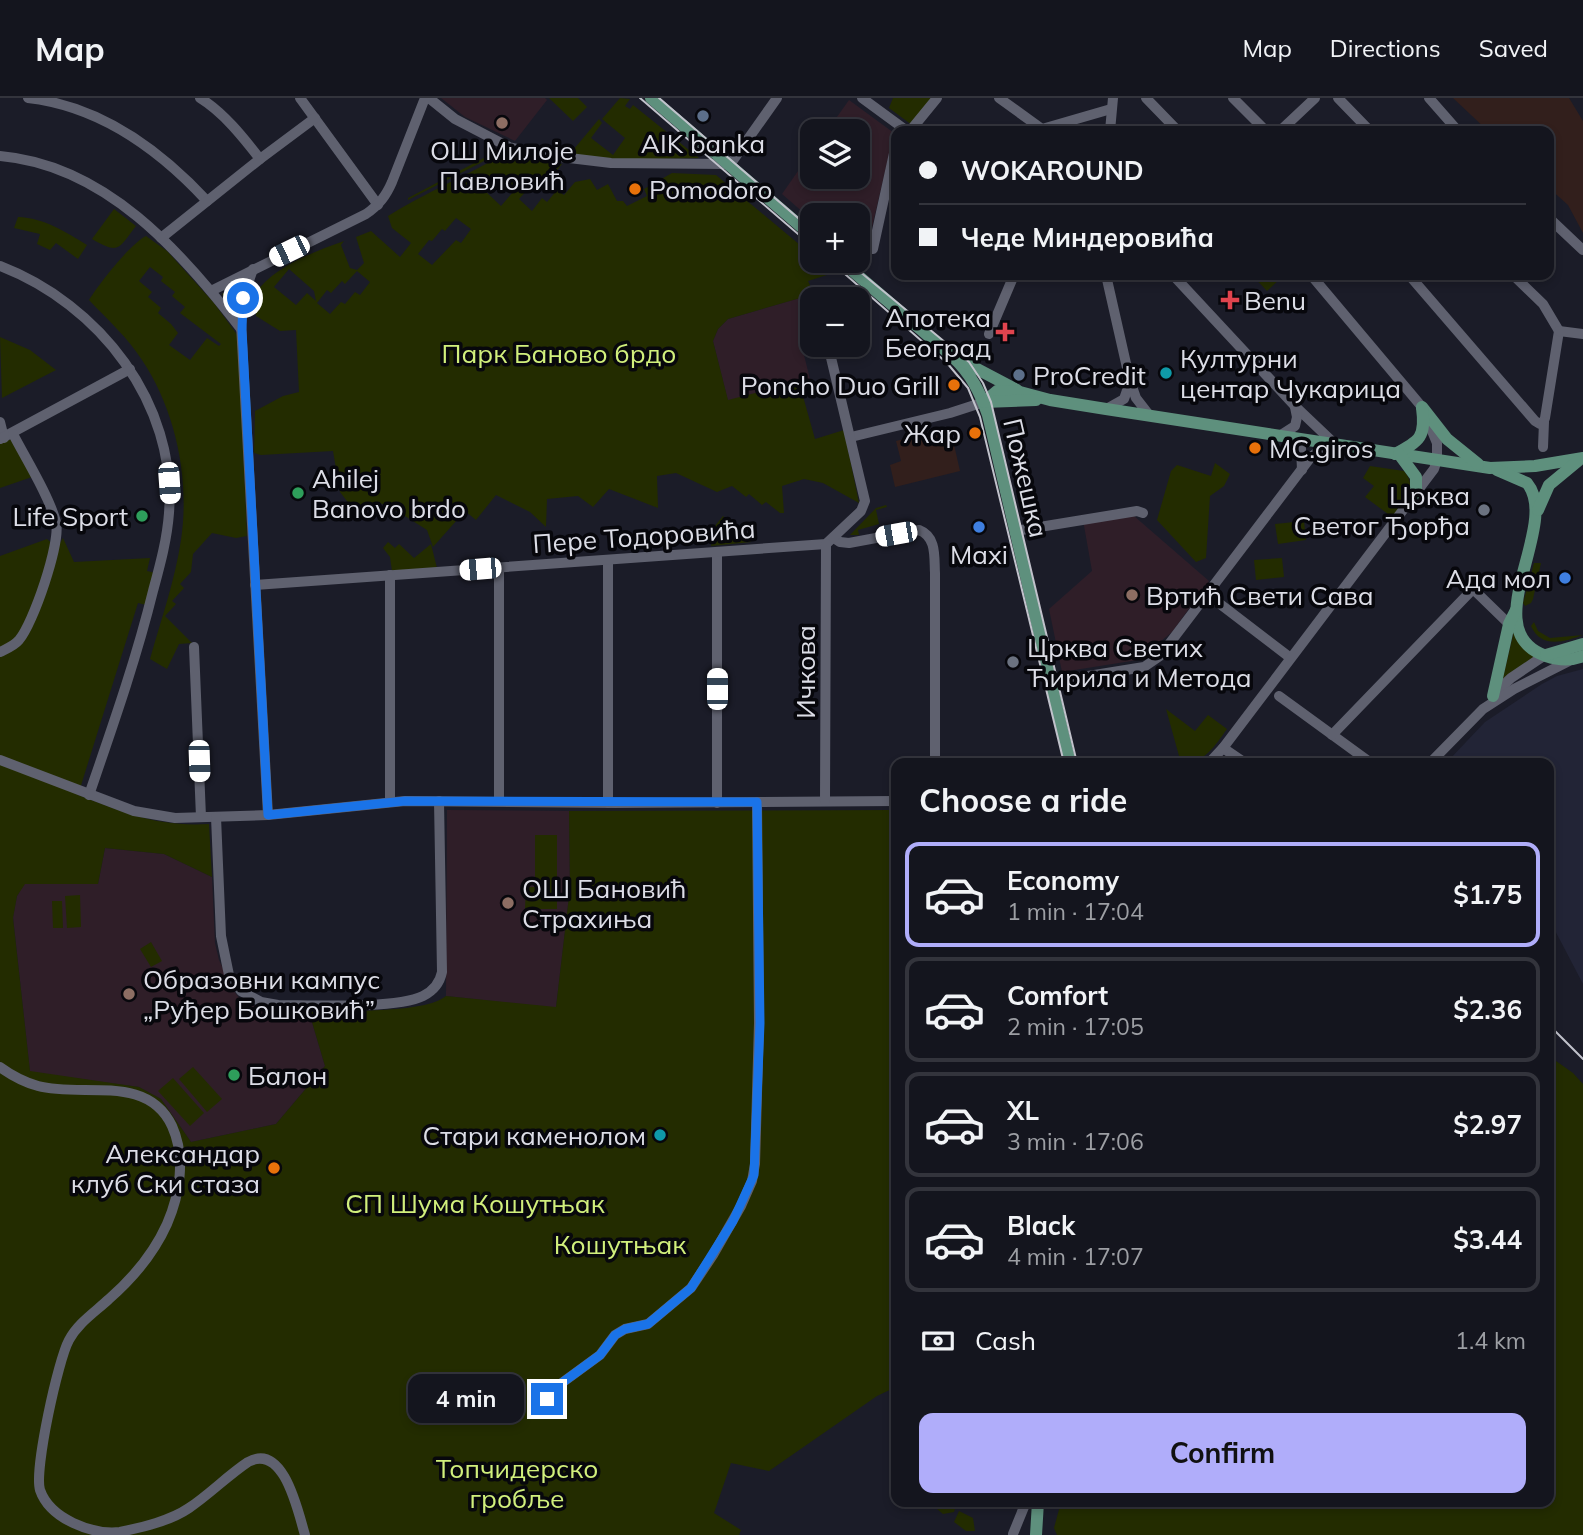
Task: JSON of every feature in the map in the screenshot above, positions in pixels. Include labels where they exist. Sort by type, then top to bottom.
[{"type":"main road","points":[[651,98],[800,226]]},
{"type":"main road","name":"Пожешка","points":[[855,273],[953,358],[969,374],[984,402],[1069,758]]},
{"type":"main road","points":[[953,358],[1020,391],[1050,400],[1106,409],[1485,467],[1535,466],[1582,459]]},
{"type":"main road","points":[[984,402],[997,391],[1020,391]]},
{"type":"main road","points":[[984,402],[1050,400]]},
{"type":"main road","points":[[1397,454],[1420,437],[1424,428],[1422,407]]},
{"type":"main road","points":[[1422,407],[1447,439],[1485,467],[1527,483],[1537,502],[1516,610],[1509,624],[1493,696]]},
{"type":"main road","points":[[1397,454],[1416,477],[1416,493]]},
{"type":"main road","points":[[1536,515],[1549,485],[1582,459]]},
{"type":"main road","points":[[1516,610],[1518,625],[1526,642],[1536,651],[1545,655],[1577,658]]},
{"type":"main road","points":[[1545,655],[1583,644]]},
{"type":"main road","points":[[1037,1534],[1038,1507]]},
{"type":"street","points":[[28,98],[74,107],[125,131],[188,180],[207,201]]},
{"type":"street","points":[[200,98],[233,127],[260,159]]},
{"type":"street","points":[[300,98],[378,205]]},
{"type":"street","points":[[211,291],[366,214],[378,205],[392,181],[417,114],[427,98],[455,119],[509,147],[544,155],[611,163],[728,165],[777,98]]},
{"type":"street","points":[[862,98],[900,126]]},
{"type":"street","points":[[876,108],[884,98]]},
{"type":"street","points":[[909,126],[937,98]]},
{"type":"street","points":[[999,98],[1036,126]]},
{"type":"street","points":[[1110,126],[1113,98]]},
{"type":"street","points":[[1146,98],[1173,126]]},
{"type":"street","points":[[1233,98],[1261,126]]},
{"type":"street","points":[[1285,126],[1315,98]]},
{"type":"street","points":[[1338,98],[1365,126]]},
{"type":"street","points":[[1429,98],[1454,126]]},
{"type":"street","points":[[1051,126],[1111,109]]},
{"type":"street","points":[[161,238],[315,118]]},
{"type":"street","points":[[0,156],[52,167],[82,180],[116,200],[161,238],[211,291],[242,330]]},
{"type":"street","points":[[873,249],[891,167]]},
{"type":"street","points":[[1554,223],[1583,250]]},
{"type":"street","points":[[0,266],[40,284],[81,313],[107,339],[130,369],[144,394],[162,444],[169,483],[168,524],[163,553],[143,631],[89,795]]},
{"type":"street","points":[[253,269],[243,298],[242,330],[268,815]]},
{"type":"street","points":[[989,334],[1012,280]]},
{"type":"street","points":[[1107,280],[1130,381],[1136,398],[1150,416]]},
{"type":"street","points":[[1051,682],[1147,665],[1170,645],[1311,457],[1332,444],[1178,280]]},
{"type":"street","points":[[1214,758],[1434,469],[1437,460],[1436,438],[1422,407],[1315,280]]},
{"type":"street","points":[[1413,280],[1539,421]]},
{"type":"street","points":[[1518,280],[1543,304],[1559,331],[1539,421],[1543,447]]},
{"type":"street","points":[[1559,331],[1583,334]]},
{"type":"street","points":[[830,541],[861,510],[865,501],[831,357]]},
{"type":"street","points":[[6,437],[130,369]]},
{"type":"street","points":[[1106,409],[1124,399],[1130,381]]},
{"type":"street","points":[[851,437],[984,402]]},
{"type":"street","points":[[1295,406],[1296,426],[1286,436],[1301,448],[1301,470]]},
{"type":"street","points":[[0,422],[6,437],[52,512],[57,533],[31,620],[17,642],[0,652]]},
{"type":"street","points":[[1016,531],[1137,511],[1143,513]]},
{"type":"street","name":"Пере Тодоровића","points":[[255,585],[717,553],[830,541],[849,543],[919,530],[932,542],[935,573],[935,758]]},
{"type":"street","name":"Ичкова","points":[[825,801],[830,541]]},
{"type":"street","points":[[717,553],[717,803]]},
{"type":"street","points":[[608,561],[608,803]]},
{"type":"street","points":[[499,568],[499,801]]},
{"type":"street","points":[[390,575],[390,802]]},
{"type":"street","points":[[1332,735],[1473,589],[1509,624]]},
{"type":"street","points":[[1207,594],[1288,656]]},
{"type":"street","points":[[194,647],[201,817]]},
{"type":"street","points":[[1435,758],[1511,678],[1545,655]]},
{"type":"street","points":[[1483,709],[1514,689],[1577,658]]},
{"type":"street","points":[[1279,696],[1364,758]]},
{"type":"street","points":[[1223,748],[1238,758]]},
{"type":"street","points":[[0,760],[89,795],[150,815],[268,815],[390,802],[439,801],[891,801]]},
{"type":"street","points":[[216,817],[221,936],[229,975],[241,991],[270,1005],[393,1003],[422,997],[433,989],[440,979],[443,964],[439,801]]},
{"type":"street","points":[[547,1399],[559,1385],[600,1355],[615,1335],[625,1329],[648,1324],[691,1288],[733,1221],[754,1175],[760,1023],[757,802]]},
{"type":"street","points":[[0,1067],[38,1086],[113,1090],[136,1094],[149,1100],[158,1106],[172,1126],[180,1164],[175,1202],[159,1239],[140,1268],[80,1325],[67,1343],[52,1394],[43,1450],[40,1486],[44,1498],[55,1511],[82,1527],[102,1533],[121,1531],[150,1524],[183,1511],[248,1462],[260,1458],[268,1459],[283,1472],[305,1535]]},
{"type":"street","points":[[1013,1535],[1026,1507]]},
{"type":"street","points":[[1028,1507],[1029,1516],[1037,1534]]},
{"type":"street","points":[[1013,1535],[1025,1531],[1037,1534]]},
{"type":"shaded area","name":"ОШ Милоје Павловић","points":[[441,98],[547,100],[515,141],[465,117]]},
{"type":"shaded area","points":[[1453,98],[1569,98],[1583,121],[1583,233],[1568,205],[1554,192],[1554,126],[1483,126]]},
{"type":"shaded area","points":[[849,100],[891,131],[891,146],[870,236],[870,203],[800,203],[800,210],[782,194],[800,168],[800,189],[870,189],[870,119],[836,119]]},
{"type":"shaded area","points":[[800,298],[800,357],[804,357],[810,379],[728,401],[713,341],[718,329],[728,319]]},
{"type":"shaded area","points":[[950,427],[960,471],[895,487],[890,465],[901,461],[896,441]]},
{"type":"shaded area","name":"Вртић Свети Сава","points":[[1134,516],[1209,581],[1172,632],[1144,659],[1062,672],[1049,609],[1092,571],[1083,520]]},
{"type":"shaded area","points":[[1583,669],[1583,984],[1554,929],[1554,758],[1451,758],[1485,722],[1557,676]]},
{"type":"shaded area","name":"ОШ Бановић Страхиња","points":[[447,810],[569,811],[570,888],[556,1008],[446,996]]},
{"type":"shaded area","name":"Образовни кампус „Руђер Бошковић”","points":[[105,848],[164,854],[212,877],[215,943],[219,960],[233,990],[240,999],[261,1009],[279,1014],[309,1012],[325,1066],[276,1124],[191,1142],[161,1099],[139,1087],[30,1072],[13,917],[17,896],[24,884],[98,884]]},
{"type":"green space","points":[[549,98],[578,98],[587,107],[573,121]]},
{"type":"green space","points":[[620,98],[630,99],[625,106],[630,109],[633,105],[699,158],[609,160],[569,155],[599,119],[602,123],[591,138],[613,155],[625,138],[602,119]]},
{"type":"green space","points":[[893,98],[932,98],[912,125],[889,108]]},
{"type":"green space","points":[[497,151],[498,154],[408,200],[408,198]]},
{"type":"green space","name":"Парк Баново брдо","points":[[506,151],[562,164],[548,182],[543,178],[519,199],[532,211],[542,198],[547,202],[557,190],[564,195],[575,182],[590,179],[597,190],[608,184],[617,201],[623,201],[627,206],[647,196],[644,189],[672,173],[716,175],[800,245],[800,273],[833,273],[808,281],[811,287],[800,287],[800,298],[728,319],[718,329],[713,341],[728,400],[799,382],[815,439],[844,430],[859,503],[823,483],[804,479],[782,486],[784,513],[780,513],[766,502],[762,505],[749,494],[746,497],[732,486],[717,492],[676,473],[657,476],[658,508],[609,489],[593,507],[578,496],[547,499],[546,527],[530,512],[496,495],[476,520],[465,511],[433,547],[427,530],[397,511],[378,502],[353,509],[340,492],[333,451],[261,455],[254,453],[255,411],[283,396],[299,392],[296,330],[280,331],[256,316],[256,304],[249,302],[257,290],[278,271],[344,241],[341,245],[350,268],[357,270],[364,263],[356,237],[371,231],[400,257],[411,243],[392,228],[388,216],[502,157]],"holes":[[[496,176],[513,192],[501,206],[484,190]],[[456,218],[471,229],[461,243],[456,240],[432,265],[418,254],[429,240],[432,241],[442,229],[445,231]],[[289,269],[314,291],[316,301],[307,293],[296,305],[274,287]],[[357,271],[370,282],[360,295],[355,292],[345,304],[341,302],[330,314],[317,303],[327,290],[331,293],[342,281],[345,284]]]},
{"type":"green space","points":[[114,209],[136,226],[122,244],[113,248],[92,239]]},
{"type":"green space","points":[[18,217],[46,223],[87,245],[78,259],[56,243],[50,250],[37,244],[40,234],[14,228]]},
{"type":"green space","points":[[146,236],[167,251],[214,303],[238,336],[247,536],[236,538],[212,533],[193,554],[191,572],[180,584],[184,588],[172,601],[176,604],[165,616],[192,643],[179,644],[167,669],[150,659],[181,540],[183,493],[178,446],[164,401],[142,360],[124,336],[89,300],[115,265]],"holes":[[[150,267],[163,277],[161,281],[175,292],[172,296],[185,307],[180,313],[221,344],[219,346],[207,338],[190,360],[169,345],[178,333],[158,313],[161,308],[148,297],[152,292],[139,281]]]},
{"type":"green space","points":[[245,280],[237,298],[237,319],[222,294]]},
{"type":"green space","points":[[1257,280],[1279,280],[1267,291]]},
{"type":"green space","points":[[0,337],[30,350],[56,370],[2,398]]},
{"type":"green space","points":[[12,439],[32,477],[0,488],[0,443]]},
{"type":"green space","points":[[1215,463],[1230,474],[1224,486],[1210,496],[1206,558],[1196,562],[1157,520],[1171,471],[1177,465],[1211,476]]},
{"type":"green space","points":[[1370,466],[1404,471],[1408,477],[1408,495],[1392,517],[1365,497],[1374,486],[1363,478]]},
{"type":"green space","points":[[887,507],[876,510],[879,524],[858,530],[859,535],[850,535],[876,508]]},
{"type":"green space","points":[[723,516],[751,542],[711,546],[714,527]]},
{"type":"green space","points":[[1304,521],[1306,540],[1278,544],[1275,524]]},
{"type":"green space","name":"Кошутњак","points":[[63,538],[74,562],[150,558],[147,571],[156,573],[146,605],[138,603],[78,795],[157,821],[209,824],[212,877],[164,854],[105,848],[98,884],[25,884],[17,896],[13,918],[30,1071],[139,1087],[161,1099],[191,1142],[276,1124],[325,1066],[309,1012],[420,1006],[446,996],[556,1007],[570,888],[569,811],[891,810],[891,1389],[877,1396],[769,1471],[731,1463],[714,1513],[741,1530],[739,1535],[0,1535],[0,556],[47,539],[57,548]]},
{"type":"green space","points":[[388,542],[395,548],[399,544],[414,558],[431,544],[437,568],[392,571],[390,557],[383,548]]},
{"type":"green space","points":[[1282,558],[1284,577],[1256,580],[1254,560]]},
{"type":"green space","points":[[1534,563],[1541,563],[1533,599],[1525,606],[1523,603]]},
{"type":"green space","points":[[1534,622],[1538,631],[1550,638],[1583,635],[1568,640],[1547,641],[1535,633],[1531,626]]},
{"type":"green space","points":[[1514,631],[1525,648],[1536,658],[1502,682]]},
{"type":"green space","points":[[1166,709],[1195,731],[1208,715],[1227,729],[1203,757],[1180,758]]},
{"type":"green space","points":[[535,835],[557,835],[557,909],[525,909],[526,887],[535,887]]},
{"type":"green space","points":[[80,895],[81,927],[67,928],[65,896]]},
{"type":"green space","points":[[52,901],[62,901],[63,928],[53,928]]},
{"type":"green space","points":[[151,942],[162,961],[151,967],[140,949]]},
{"type":"green space","points":[[1554,1060],[1583,1084],[1583,1535],[1057,1535],[1054,1528],[1060,1507],[1554,1507]]},
{"type":"green space","points":[[193,1067],[222,1099],[207,1112],[179,1079]]},
{"type":"green space","points":[[173,1078],[204,1113],[190,1126],[158,1091]]},
{"type":"green space","points":[[956,1507],[954,1512],[943,1514],[937,1509]]},
{"type":"green space","points":[[959,1511],[973,1518],[975,1531],[966,1531],[954,1522]]},
{"type":"tram line","points":[[640,98],[800,236]]},
{"type":"tram line","points":[[659,98],[800,220]]},
{"type":"tram line","points":[[844,273],[947,363],[968,388],[980,417],[1063,758]]},
{"type":"tram line","points":[[861,273],[969,362],[983,383],[991,402],[1076,758]]},
{"type":"tram line","points":[[1554,1030],[1583,1059]]},
{"type":"place","name":"AIK banka","points":[[703,116]]},
{"type":"place","name":"ОШ Милоје Павловић","points":[[502,123]]},
{"type":"place","name":"Pomodoro","points":[[635,189]]},
{"type":"place","name":"Benu","points":[[1230,300]]},
{"type":"place","name":"Апотека Београд","points":[[1005,332]]},
{"type":"place","name":"Културни центар Чукарица","points":[[1166,373]]},
{"type":"place","name":"ProCredit","points":[[1019,375]]},
{"type":"place","name":"Poncho Duo Grill","points":[[954,385]]},
{"type":"place","name":"Жар","points":[[975,433]]},
{"type":"place","name":"MC.giros","points":[[1255,448]]},
{"type":"place","name":"Ahilej Banovo brdo","points":[[298,493]]},
{"type":"place","name":"Црква Светог Ђорђа","points":[[1484,510]]},
{"type":"place","name":"Life Sport","points":[[142,516]]},
{"type":"place","name":"Maxi","points":[[979,527]]},
{"type":"place","name":"Ада мол","points":[[1565,578]]},
{"type":"place","name":"Вртић Свети Сава","points":[[1132,595]]},
{"type":"place","name":"Црква Светих Ћирила и Метода","points":[[1013,662]]},
{"type":"place","name":"ОШ Бановић Страхиња","points":[[508,903]]},
{"type":"place","name":"Образовни кампус „Руђер Бошковић”","points":[[129,994]]},
{"type":"place","name":"Балон","points":[[234,1075]]},
{"type":"place","name":"Стари каменолом","points":[[660,1135]]},
{"type":"place","name":"Александар клуб Ски стаза","points":[[274,1168]]},
{"type":"route","points":[[243,298],[241,310],[268,815],[405,801],[757,802],[760,1023],[754,1175],[733,1221],[691,1288],[648,1324],[625,1329],[615,1335],[600,1355],[559,1385],[547,1399]]},
{"type":"park label","name":"СП Шума Кошутњак","points":[[475,1203]]},
{"type":"park label","name":"Топчидерско гробље","points":[[517,1483]]}]
